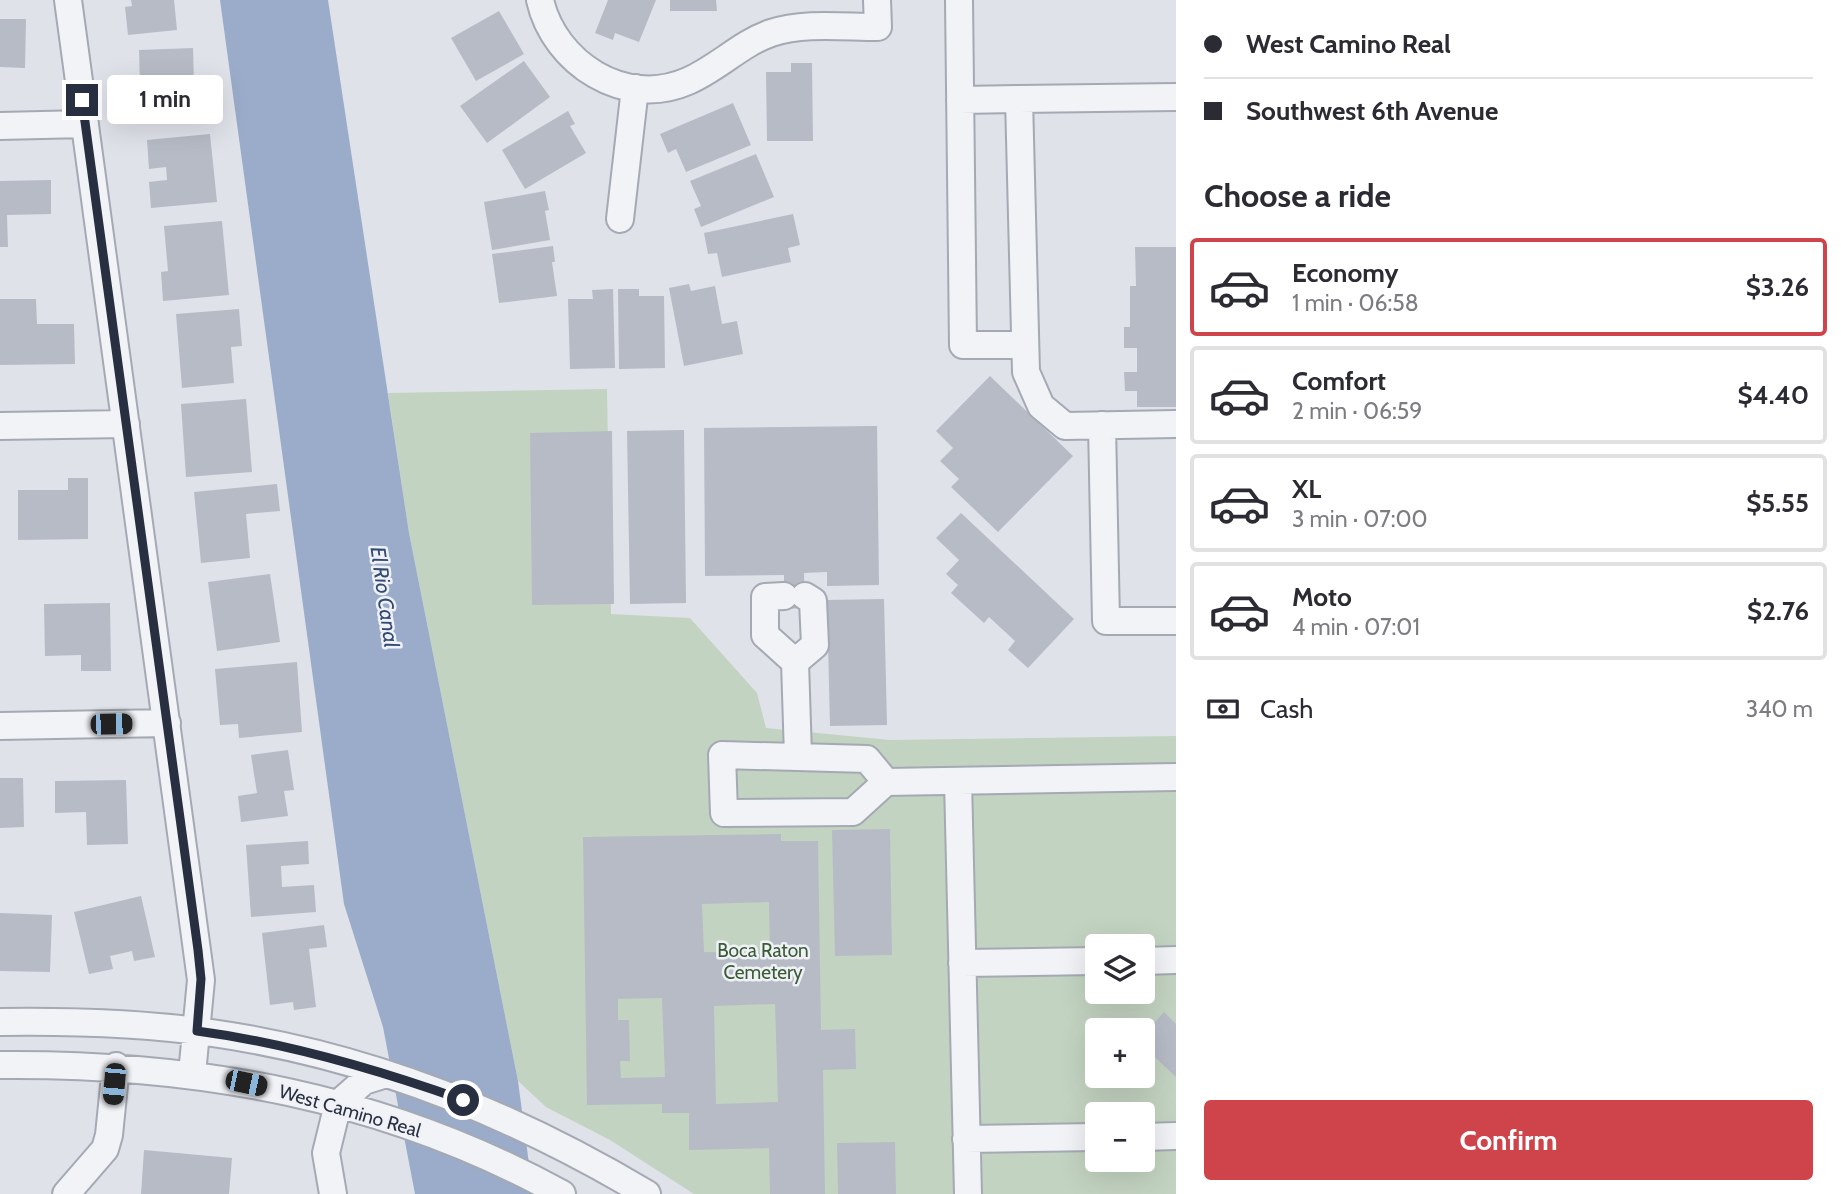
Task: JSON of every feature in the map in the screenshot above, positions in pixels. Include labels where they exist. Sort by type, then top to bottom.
[{"type":"street","points":[[68,0],[201,979],[192,1074]]},
{"type":"street","points":[[540,0],[553,37],[569,56],[589,72],[611,83],[635,89],[660,89],[685,83],[707,72],[748,42],[774,32],[801,27],[877,27],[877,0]]},
{"type":"street","points":[[959,0],[963,345],[1025,345]]},
{"type":"street","points":[[620,219],[635,89]]},
{"type":"street","points":[[960,100],[1176,97]]},
{"type":"street","points":[[1019,99],[1026,372],[1041,406],[1065,426],[1176,424]]},
{"type":"street","points":[[0,126],[85,124]]},
{"type":"street","points":[[0,426],[126,424]]},
{"type":"street","points":[[1102,425],[1106,621],[1176,621]]},
{"type":"street","points":[[795,662],[815,645],[813,601],[794,596],[765,597],[765,635],[795,662],[798,756]]},
{"type":"street","points":[[0,726],[167,723]]},
{"type":"street","points":[[886,782],[867,759],[722,755],[724,813],[853,812],[886,782],[1176,778]]},
{"type":"street","points":[[958,781],[968,1194]]},
{"type":"street","points":[[1155,961],[1176,960]]},
{"type":"street","points":[[962,963],[1085,961]]},
{"type":"street","points":[[0,1022],[96,1023],[197,1031],[290,1048],[386,1074],[463,1100],[542,1137],[647,1194]]},
{"type":"street","name":"West Camino Real","points":[[0,1065],[116,1066],[246,1083],[338,1104],[392,1121],[498,1161],[555,1190]]},
{"type":"street","points":[[66,1194],[105,1149],[109,1135],[116,1066]]},
{"type":"street","points":[[333,1194],[326,1153],[338,1104],[364,1081],[386,1074]]},
{"type":"street","points":[[1155,1137],[1176,1136]]},
{"type":"street","points":[[966,1139],[1085,1137]]},
{"type":"green space","name":"Boca Raton Cemetery","points":[[607,389],[611,614],[690,618],[757,693],[766,728],[890,740],[1176,736],[1176,1194],[694,1194],[610,1140],[546,1107],[518,1081],[409,533],[388,393]]},
{"type":"water","name":"El Rio Canal","points":[[220,0],[328,0],[409,533],[518,1081],[533,1194],[415,1194],[383,1027],[344,904]]},
{"type":"building","points":[[131,0],[174,0],[177,30],[128,35],[125,7],[132,6]]},
{"type":"building","points":[[608,0],[656,0],[639,42],[615,33],[613,40],[595,33]]},
{"type":"building","points":[[670,0],[716,0],[717,11],[670,11]]},
{"type":"building","points":[[499,11],[524,54],[476,81],[451,38]]},
{"type":"building","points":[[0,19],[26,19],[25,68],[0,67]]},
{"type":"building","points":[[193,48],[195,120],[141,121],[139,50]]},
{"type":"building","points":[[524,61],[550,97],[487,143],[460,106]]},
{"type":"building","points":[[791,63],[812,63],[813,141],[767,141],[766,72],[791,72]]},
{"type":"building","points":[[733,103],[751,145],[686,172],[676,149],[668,153],[660,134]]},
{"type":"building","points":[[568,111],[575,124],[570,126],[586,153],[525,189],[502,150]]},
{"type":"building","points":[[210,134],[217,202],[151,208],[149,182],[167,180],[166,167],[149,169],[147,140]]},
{"type":"building","points":[[756,154],[774,197],[701,227],[694,209],[701,206],[690,181]]},
{"type":"building","points":[[51,180],[51,214],[7,215],[8,247],[0,247],[0,181]]},
{"type":"building","points":[[545,191],[550,240],[492,250],[484,202]]},
{"type":"building","points":[[793,214],[800,245],[788,248],[791,262],[722,277],[717,253],[708,254],[704,233]]},
{"type":"building","points":[[222,221],[229,295],[163,301],[161,272],[168,271],[164,226]]},
{"type":"building","points":[[553,246],[555,262],[552,262],[557,296],[499,303],[492,254]]},
{"type":"building","points":[[1135,247],[1176,247],[1176,407],[1137,407],[1137,391],[1125,391],[1124,372],[1137,372],[1137,348],[1124,348],[1124,327],[1130,327],[1130,286],[1136,286]]},
{"type":"building","points":[[689,284],[691,291],[715,286],[722,324],[737,321],[743,354],[684,366],[669,288]]},
{"type":"building","points":[[613,289],[615,368],[570,369],[568,299],[593,299],[592,290]]},
{"type":"building","points":[[618,289],[639,289],[639,296],[664,296],[665,368],[619,369]]},
{"type":"building","points":[[0,299],[36,299],[37,324],[74,324],[75,364],[0,365]]},
{"type":"building","points":[[239,309],[242,346],[231,347],[234,383],[182,388],[176,314]]},
{"type":"building","points":[[990,376],[1073,456],[998,532],[951,487],[959,479],[940,461],[953,448],[936,431]]},
{"type":"building","points":[[246,399],[252,472],[186,477],[181,404]]},
{"type":"building","points":[[877,426],[879,585],[827,586],[827,572],[804,573],[805,608],[784,609],[784,575],[705,576],[704,428]]},
{"type":"building","points":[[684,430],[686,603],[630,604],[627,431]]},
{"type":"building","points":[[612,431],[614,604],[532,605],[530,433]]},
{"type":"building","points":[[68,478],[88,478],[88,539],[18,540],[18,490],[68,490]]},
{"type":"building","points":[[277,484],[280,511],[246,514],[250,558],[201,563],[194,492]]},
{"type":"building","points":[[961,513],[1074,619],[1028,668],[1008,650],[1015,641],[989,617],[984,623],[951,593],[958,585],[946,574],[959,560],[936,538]]},
{"type":"building","points":[[270,574],[280,642],[217,651],[208,582]]},
{"type":"building","points":[[884,599],[887,725],[830,726],[827,600]]},
{"type":"building","points":[[110,603],[111,671],[81,671],[81,655],[45,656],[44,604]]},
{"type":"building","points":[[297,662],[302,732],[239,738],[238,724],[220,725],[215,669]]},
{"type":"building","points":[[288,750],[294,790],[284,791],[288,816],[241,822],[238,796],[257,793],[251,755]]},
{"type":"building","points":[[0,778],[23,778],[24,827],[0,828]]},
{"type":"building","points":[[126,780],[128,844],[87,845],[86,812],[55,813],[55,781]]},
{"type":"building","points":[[890,829],[892,955],[835,956],[832,830]]},
{"type":"building","points":[[781,834],[781,841],[818,841],[821,1030],[855,1029],[856,1069],[823,1070],[825,1194],[770,1194],[769,1148],[689,1150],[689,1113],[662,1113],[662,1104],[587,1105],[583,837]],"holes":[[[769,902],[770,953],[704,952],[702,904]],[[662,998],[665,1077],[621,1078],[620,1061],[630,1061],[629,1020],[618,1020],[618,999]],[[775,1004],[778,1102],[716,1104],[714,1006]]]},
{"type":"building","points":[[308,841],[309,864],[281,866],[282,887],[314,885],[316,912],[251,917],[246,845]]},
{"type":"building","points":[[141,896],[155,957],[134,961],[132,951],[110,956],[113,969],[89,974],[74,912]]},
{"type":"building","points":[[0,913],[52,915],[50,972],[0,971]]},
{"type":"building","points":[[324,925],[327,947],[309,949],[316,1007],[294,1010],[293,1002],[270,1005],[262,933]]},
{"type":"building","points":[[1164,1012],[1176,1024],[1176,1077],[1155,1057],[1155,1022]]},
{"type":"building","points":[[895,1142],[896,1194],[838,1194],[837,1143]]},
{"type":"building","points":[[144,1150],[232,1158],[229,1194],[141,1194]]},
{"type":"route","points":[[82,100],[198,950],[201,998],[197,1031],[333,1058],[463,1100]]}]
